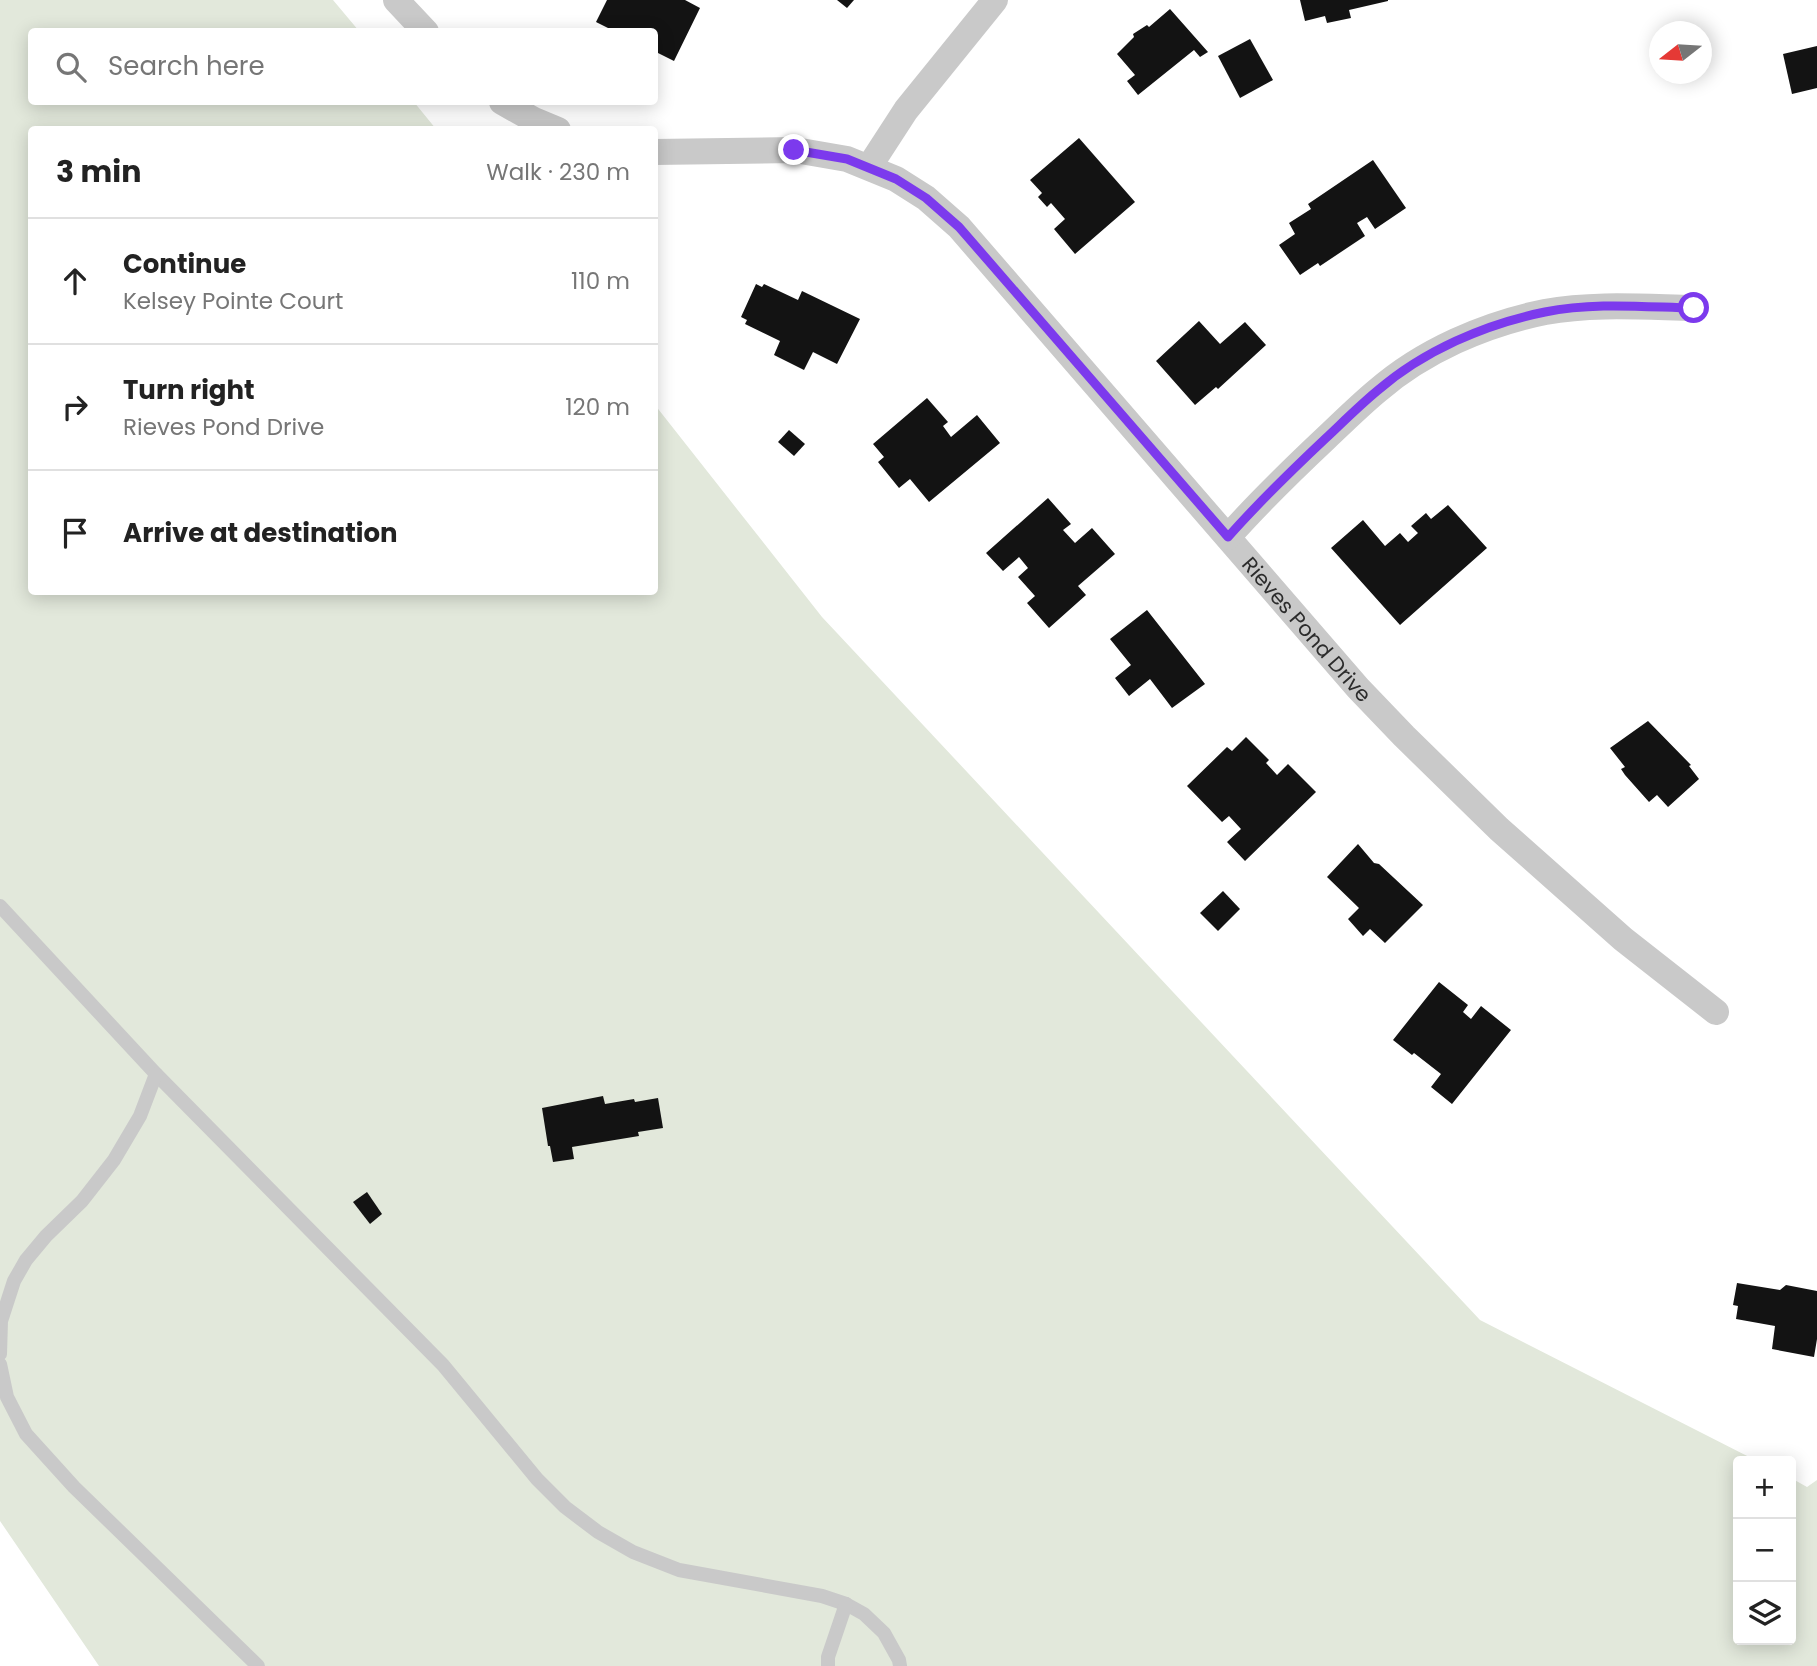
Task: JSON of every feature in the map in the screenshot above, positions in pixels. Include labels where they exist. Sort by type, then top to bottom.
[{"type":"street","points":[[396,0],[422,28]]},
{"type":"street","points":[[869,167],[906,110],[995,0]]},
{"type":"street","points":[[507,105],[548,126]]},
{"type":"street","name":"Rieves Pond Drive","points":[[658,152],[794,150],[847,159],[896,179],[926,198],[959,227],[1359,688],[1404,736],[1510,838],[1623,939],[1716,1012]]},
{"type":"street","points":[[1228,537],[1270,491],[1377,390],[1441,348],[1491,327],[1545,312],[1599,305],[1694,308]]},
{"type":"lane","points":[[0,906],[156,1074],[443,1365],[537,1479],[565,1507],[598,1532],[633,1552],[679,1570],[822,1596],[846,1604],[864,1614],[884,1633],[900,1660],[900,1666]]},
{"type":"lane","points":[[0,1354],[1,1321],[14,1281],[26,1260],[82,1201],[114,1160],[140,1116],[156,1074]]},
{"type":"lane","points":[[0,1364],[7,1397],[26,1434],[74,1487],[258,1666]]},
{"type":"lane","points":[[828,1666],[828,1657],[846,1604]]},
{"type":"shaded area","points":[[0,0],[333,0],[356,28],[28,28],[28,105],[416,105],[434,126],[28,126],[28,595],[658,595],[658,409],[822,617],[1480,1320],[1747,1456],[1733,1456],[1733,1645],[1796,1645],[1796,1481],[1807,1487],[1817,1480],[1817,1666],[99,1666],[0,1521]]},
{"type":"building","points":[[607,0],[685,0],[700,8],[674,61],[658,53],[658,28],[608,28],[596,22]]},
{"type":"building","points":[[837,0],[854,0],[847,8]]},
{"type":"building","points":[[1300,0],[1388,1],[1349,10],[1351,18],[1327,23],[1325,16],[1305,21]]},
{"type":"building","points":[[1170,9],[1208,52],[1200,57],[1194,50],[1138,95],[1127,81],[1135,75],[1117,54],[1134,37],[1133,34],[1147,25],[1149,27]]},
{"type":"building","points":[[1250,39],[1273,80],[1240,98],[1218,56]]},
{"type":"building","points":[[1817,46],[1817,88],[1792,94],[1783,54]]},
{"type":"building","points":[[1079,138],[1135,202],[1075,254],[1054,229],[1065,219],[1051,203],[1047,207],[1038,197],[1042,193],[1030,180]]},
{"type":"building","points":[[1373,160],[1406,208],[1375,229],[1367,217],[1357,223],[1365,236],[1320,266],[1318,263],[1300,275],[1279,245],[1295,234],[1289,223],[1311,209],[1308,204]]},
{"type":"building","points":[[756,284],[762,287],[764,284],[798,300],[802,291],[860,319],[837,364],[813,352],[804,370],[774,355],[780,341],[745,324],[747,320],[741,317]]},
{"type":"building","points":[[1199,321],[1220,344],[1245,322],[1266,345],[1218,389],[1216,387],[1195,405],[1156,361]]},
{"type":"building","points":[[927,398],[948,422],[943,426],[951,437],[977,415],[1000,443],[929,502],[910,479],[899,488],[878,462],[884,457],[873,444]]},
{"type":"building","points":[[789,430],[805,444],[794,456],[778,442]]},
{"type":"building","points":[[1048,498],[1071,524],[1063,530],[1075,543],[1092,528],[1115,554],[1078,586],[1086,595],[1049,628],[1027,603],[1035,596],[1018,577],[1028,568],[1019,557],[1003,571],[986,553]]},
{"type":"building","points":[[1448,505],[1487,548],[1400,625],[1331,548],[1363,520],[1385,546],[1400,533],[1408,542],[1418,533],[1411,526],[1426,513],[1431,519]]},
{"type":"building","points":[[1147,610],[1205,684],[1172,708],[1150,679],[1129,696],[1115,678],[1131,665],[1110,639]]},
{"type":"building","points":[[1648,721],[1691,765],[1689,766],[1699,779],[1668,807],[1657,795],[1649,802],[1625,775],[1621,769],[1625,767],[1610,748]]},
{"type":"building","points":[[1246,737],[1269,760],[1266,763],[1277,775],[1288,764],[1316,792],[1245,861],[1227,842],[1241,829],[1229,816],[1222,822],[1187,786],[1227,747],[1232,751]]},
{"type":"building","points":[[1358,844],[1374,863],[1379,864],[1423,905],[1385,943],[1370,929],[1363,936],[1348,919],[1359,908],[1327,877]]},
{"type":"building","points":[[1223,891],[1240,909],[1218,931],[1200,913]]},
{"type":"building","points":[[1439,982],[1468,1005],[1463,1012],[1471,1019],[1481,1006],[1511,1030],[1452,1104],[1431,1087],[1441,1074],[1393,1040]]},
{"type":"building","points":[[603,1096],[605,1104],[658,1098],[663,1128],[638,1132],[639,1136],[572,1147],[574,1159],[553,1162],[542,1108]]},
{"type":"building","points":[[367,1192],[382,1214],[370,1224],[353,1202]]},
{"type":"building","points":[[1737,1283],[1780,1290],[1786,1285],[1817,1291],[1817,1339],[1814,1357],[1772,1349],[1775,1326],[1736,1319],[1738,1306],[1733,1305]]},
{"type":"route","points":[[794,150],[847,159],[896,179],[926,198],[959,227],[1228,537],[1270,491],[1377,390],[1441,348],[1491,327],[1545,312],[1599,305],[1694,308]]}]
